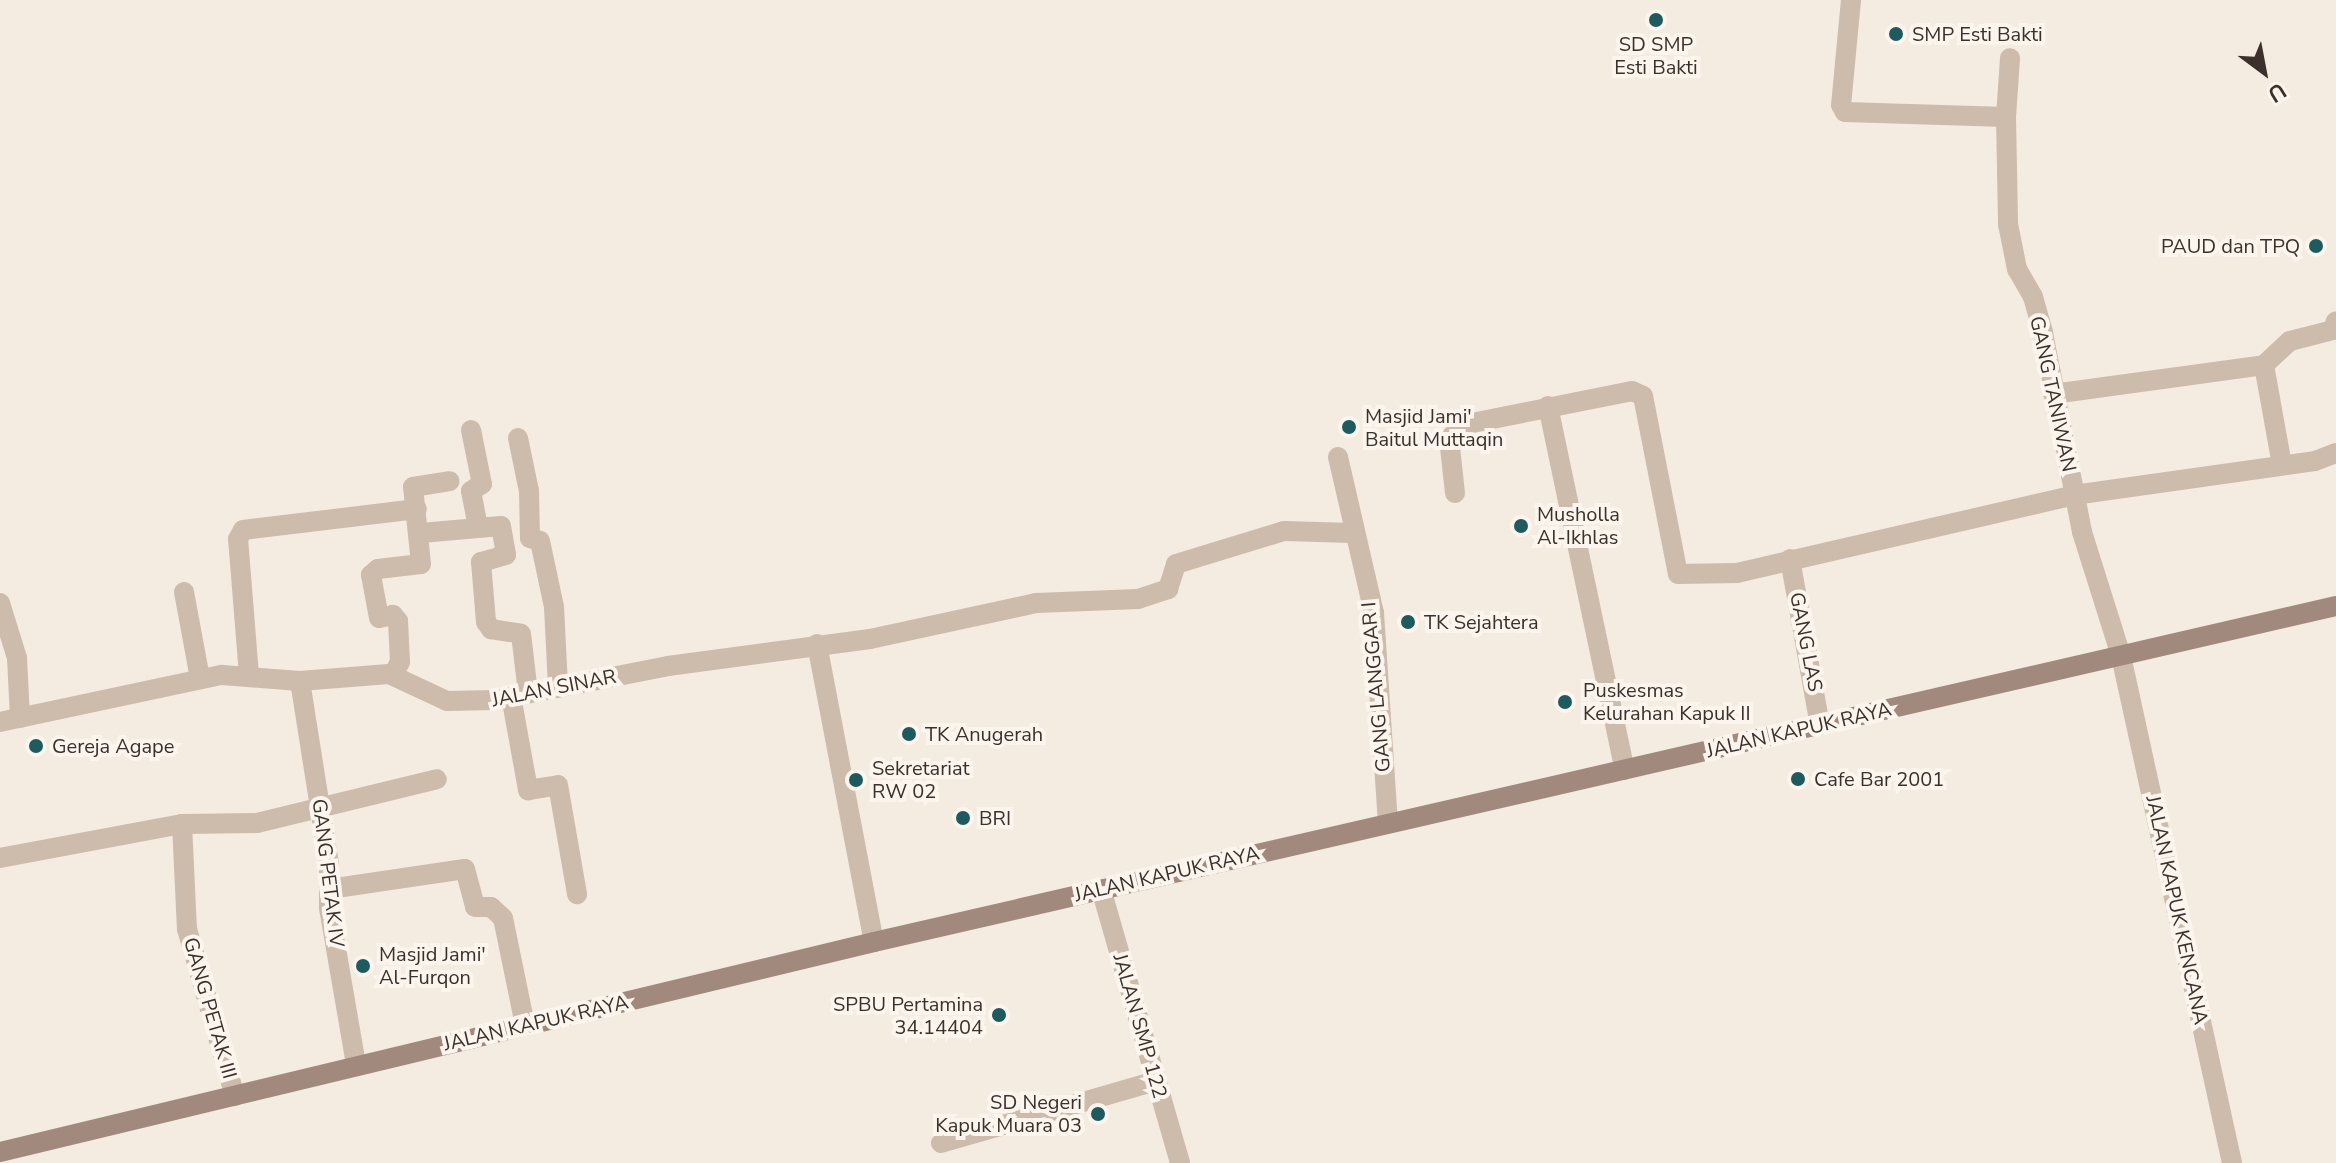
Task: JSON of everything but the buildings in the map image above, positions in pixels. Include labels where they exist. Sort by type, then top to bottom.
[{"type":"main road","name":"JALAN KAPUK RAYA","points":[[0,1152],[874,942],[2336,606]]},
{"type":"street","points":[[1851,0],[1841,105],[1845,112],[2006,117]]},
{"type":"street","name":"GANG TANIWAN","points":[[2010,58],[2006,117],[2008,224],[2017,269],[2033,297],[2043,333],[2074,495],[2121,656]]},
{"type":"street","points":[[2053,394],[2264,365],[2290,341],[2333,330],[2336,321]]},
{"type":"street","points":[[2264,365],[2282,465]]},
{"type":"street","points":[[1455,493],[1449,439],[1462,425],[1548,406],[1640,392],[1678,574],[1737,573],[2074,495],[2282,465],[2336,453]]},
{"type":"street","points":[[1548,406],[1625,770]]},
{"type":"street","points":[[471,430],[482,484],[471,491],[478,526]]},
{"type":"street","points":[[518,438],[529,491],[530,538],[540,541],[554,607],[558,687]]},
{"type":"street","name":"GANG LANGGAR I","points":[[1338,457],[1352,533],[1374,613],[1388,824]]},
{"type":"street","points":[[393,675],[400,662],[398,621],[393,615],[379,618],[371,575],[378,569],[421,564],[421,533],[414,485],[450,481]]},
{"type":"street","points":[[249,675],[238,539],[243,530],[417,509]]},
{"type":"street","points":[[421,533],[501,526],[506,554],[481,562],[486,622],[491,629],[521,634],[520,695],[528,790],[558,785],[577,894]]},
{"type":"street","name":"JALAN SINAR","points":[[10,720],[200,678],[249,675],[300,681],[393,675],[447,701],[520,695],[817,644],[870,639],[1036,603],[1138,599],[1168,589],[1176,564],[1284,531],[1352,533]]},
{"type":"street","name":"GANG LAS","points":[[1790,559],[1820,725]]},
{"type":"street","points":[[184,592],[200,678]]},
{"type":"street","points":[[0,603],[17,658],[10,720]]},
{"type":"street","points":[[817,644],[874,942]]},
{"type":"street","name":"JALAN KAPUK KENCANA","points":[[2121,656],[2232,1163]]},
{"type":"street","name":"GANG PETAK IV","points":[[300,681],[332,884],[329,908],[356,1065]]},
{"type":"street","points":[[0,858],[182,824],[257,823],[320,805],[437,779]]},
{"type":"street","name":"GANG PETAK III","points":[[182,824],[187,929],[235,1096]]},
{"type":"street","points":[[332,884],[336,888],[465,869],[475,907],[491,907],[503,918],[525,1025]]},
{"type":"street","name":"JALAN SMP 122","points":[[1101,889],[1180,1163]]},
{"type":"street","points":[[941,1143],[1156,1081]]},
{"type":"place","name":"SD SMP Esti Bakti","points":[[1656,20]]},
{"type":"place","name":"SMP Esti Bakti","points":[[1896,34]]},
{"type":"place","name":"PAUD dan TPQ","points":[[2316,246]]},
{"type":"place","name":"Masjid Jami' Baitul Muttaqin","points":[[1349,427]]},
{"type":"place","name":"Musholla Al-Ikhlas","points":[[1521,526]]},
{"type":"place","name":"TK Sejahtera","points":[[1408,622]]},
{"type":"place","name":"Puskesmas Kelurahan Kapuk II","points":[[1565,702]]},
{"type":"place","name":"TK Anugerah","points":[[909,734]]},
{"type":"place","name":"Gereja Agape","points":[[36,746]]},
{"type":"place","name":"Cafe Bar 2001","points":[[1798,779]]},
{"type":"place","name":"Sekretariat RW 02","points":[[856,780]]},
{"type":"place","name":"BRI","points":[[963,818]]},
{"type":"place","name":"Masjid Jami' Al-Furqon","points":[[363,966]]},
{"type":"place","name":"SPBU Pertamina 34.14404","points":[[999,1015]]},
{"type":"place","name":"SD Negeri Kapuk Muara 03","points":[[1098,1114]]}]
